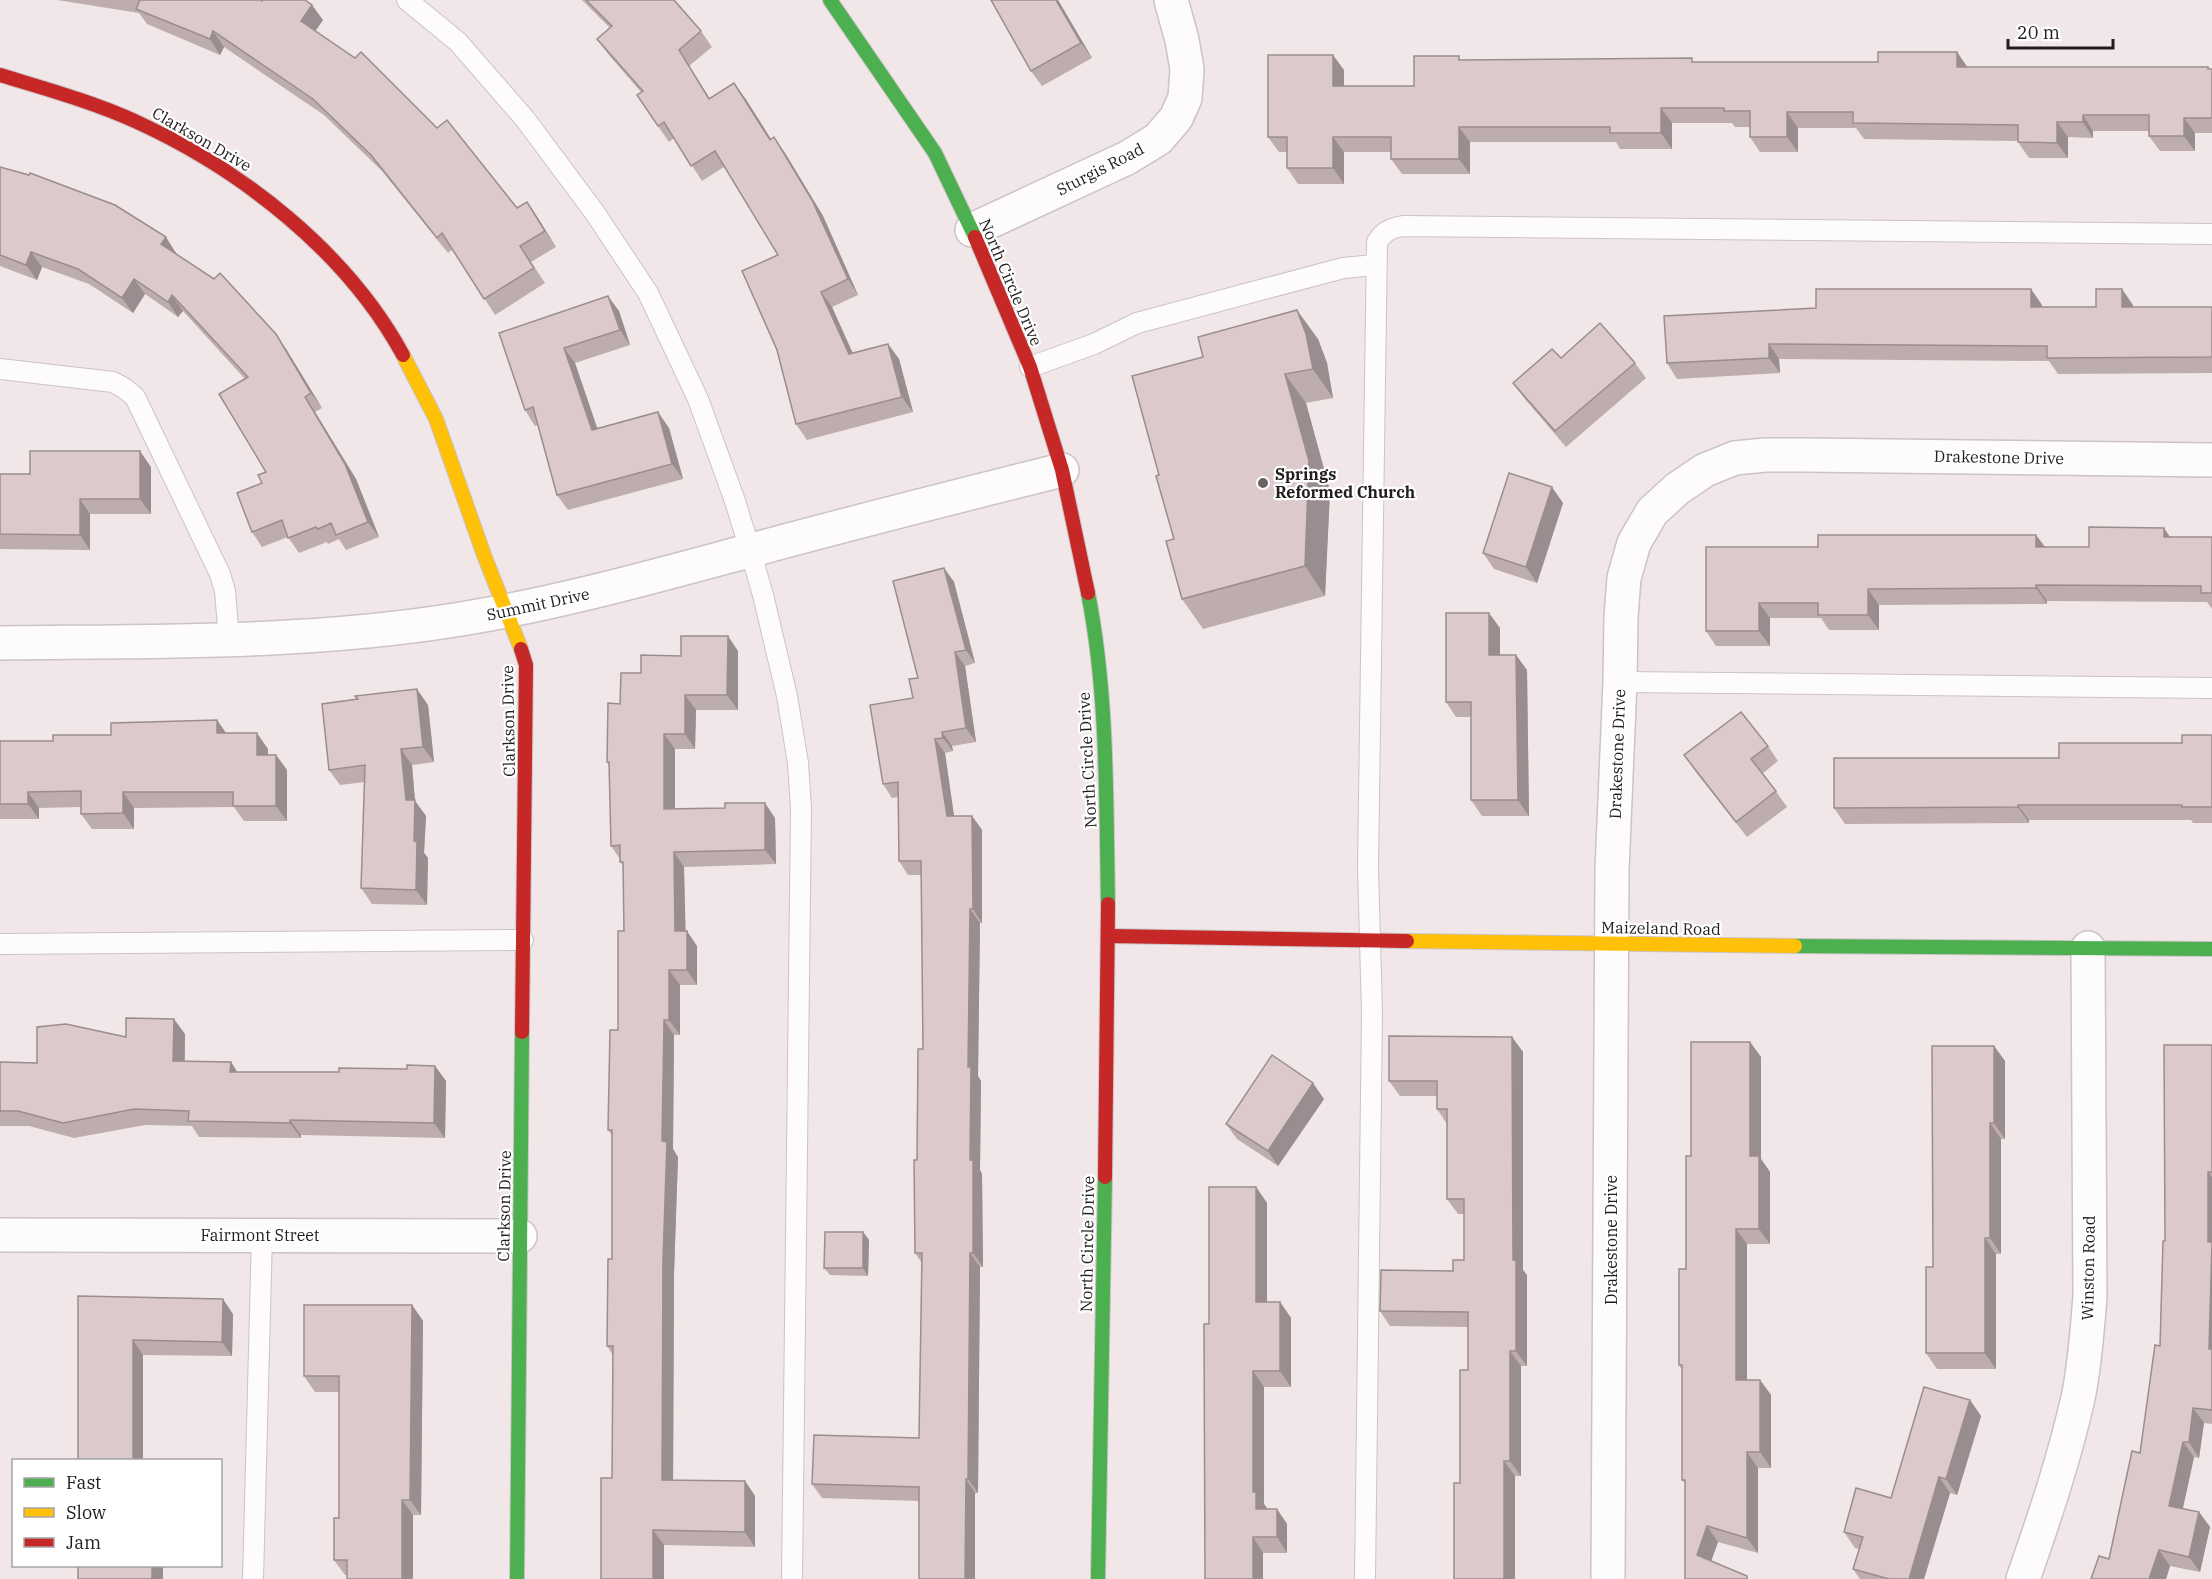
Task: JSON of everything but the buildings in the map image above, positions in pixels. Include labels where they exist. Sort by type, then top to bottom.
[{"type":"main road","name":"North Circle Drive","points":[[830,0],[935,153],[972,230],[1030,367],[1062,470],[1089,596],[1098,663],[1105,750],[1109,936],[1098,1579]]},
{"type":"main road","name":"Clarkson Drive","points":[[0,75],[35,84],[115,111],[207,157],[257,190],[301,226],[344,270],[386,327],[411,367],[433,411],[526,665],[517,1579]]},
{"type":"main road","name":"Maizeland Road","points":[[1109,936],[1612,944],[2212,949]]},
{"type":"street","name":"Sturgis Road","points":[[972,230],[1127,158],[1158,139],[1176,118],[1185,98],[1187,69],[1171,0]]},
{"type":"street","name":"Drakestone Drive","points":[[1608,1579],[1612,870],[1621,617],[1624,578],[1634,543],[1652,512],[1677,489],[1705,470],[1735,458],[1805,455],[2212,460]]},
{"type":"street","name":"Summit Drive","points":[[0,643],[229,640],[308,636],[394,628],[505,611],[640,581],[750,550],[1062,470]]},
{"type":"street","name":"Winston Road","points":[[2023,1579],[2049,1505],[2066,1446],[2078,1396],[2086,1345],[2090,1297],[2088,948]]},
{"type":"street","name":"Fairmont Street","points":[[0,1235],[520,1236]]},
{"type":"lane","points":[[407,0],[458,42],[525,119],[595,213],[648,293],[698,399],[735,501],[763,595],[787,696],[798,763],[801,808],[792,1579]]},
{"type":"lane","points":[[1365,1579],[1372,1013],[1368,868],[1377,242],[1383,233],[1403,226],[2212,234]]},
{"type":"lane","points":[[1030,367],[1094,344],[1137,323],[1343,268],[1375,265]]},
{"type":"lane","points":[[0,369],[113,382],[135,397],[163,451],[220,574],[225,591],[229,640]]},
{"type":"lane","points":[[1620,682],[2212,688]]},
{"type":"lane","points":[[0,944],[523,940]]},
{"type":"lane","points":[[253,1579],[262,1235]]},
{"type":"traffic: fast","points":[[830,0],[935,153],[975,237]]},
{"type":"traffic: fast","points":[[1088,593],[1095,631],[1103,709],[1108,904]]},
{"type":"traffic: fast","points":[[1795,946],[2212,949]]},
{"type":"traffic: fast","points":[[517,1579],[522,1032]]},
{"type":"traffic: fast","points":[[1098,1579],[1105,1177]]},
{"type":"traffic: slow","points":[[403,355],[436,419],[484,555],[521,649]]},
{"type":"traffic: slow","points":[[1407,941],[1795,946]]},
{"type":"traffic: jam","points":[[0,75],[86,102],[137,122],[215,164],[253,190],[322,249],[353,282],[380,317],[403,355]]},
{"type":"traffic: jam","points":[[975,237],[1030,367],[1062,470],[1088,593]]},
{"type":"traffic: jam","points":[[521,649],[526,665],[522,1032]]},
{"type":"traffic: jam","points":[[1105,1177],[1108,904]]},
{"type":"traffic: jam","points":[[1109,936],[1407,941]]},
{"type":"place","name":"Springs Reformed Church","points":[[1263,483]]}]
